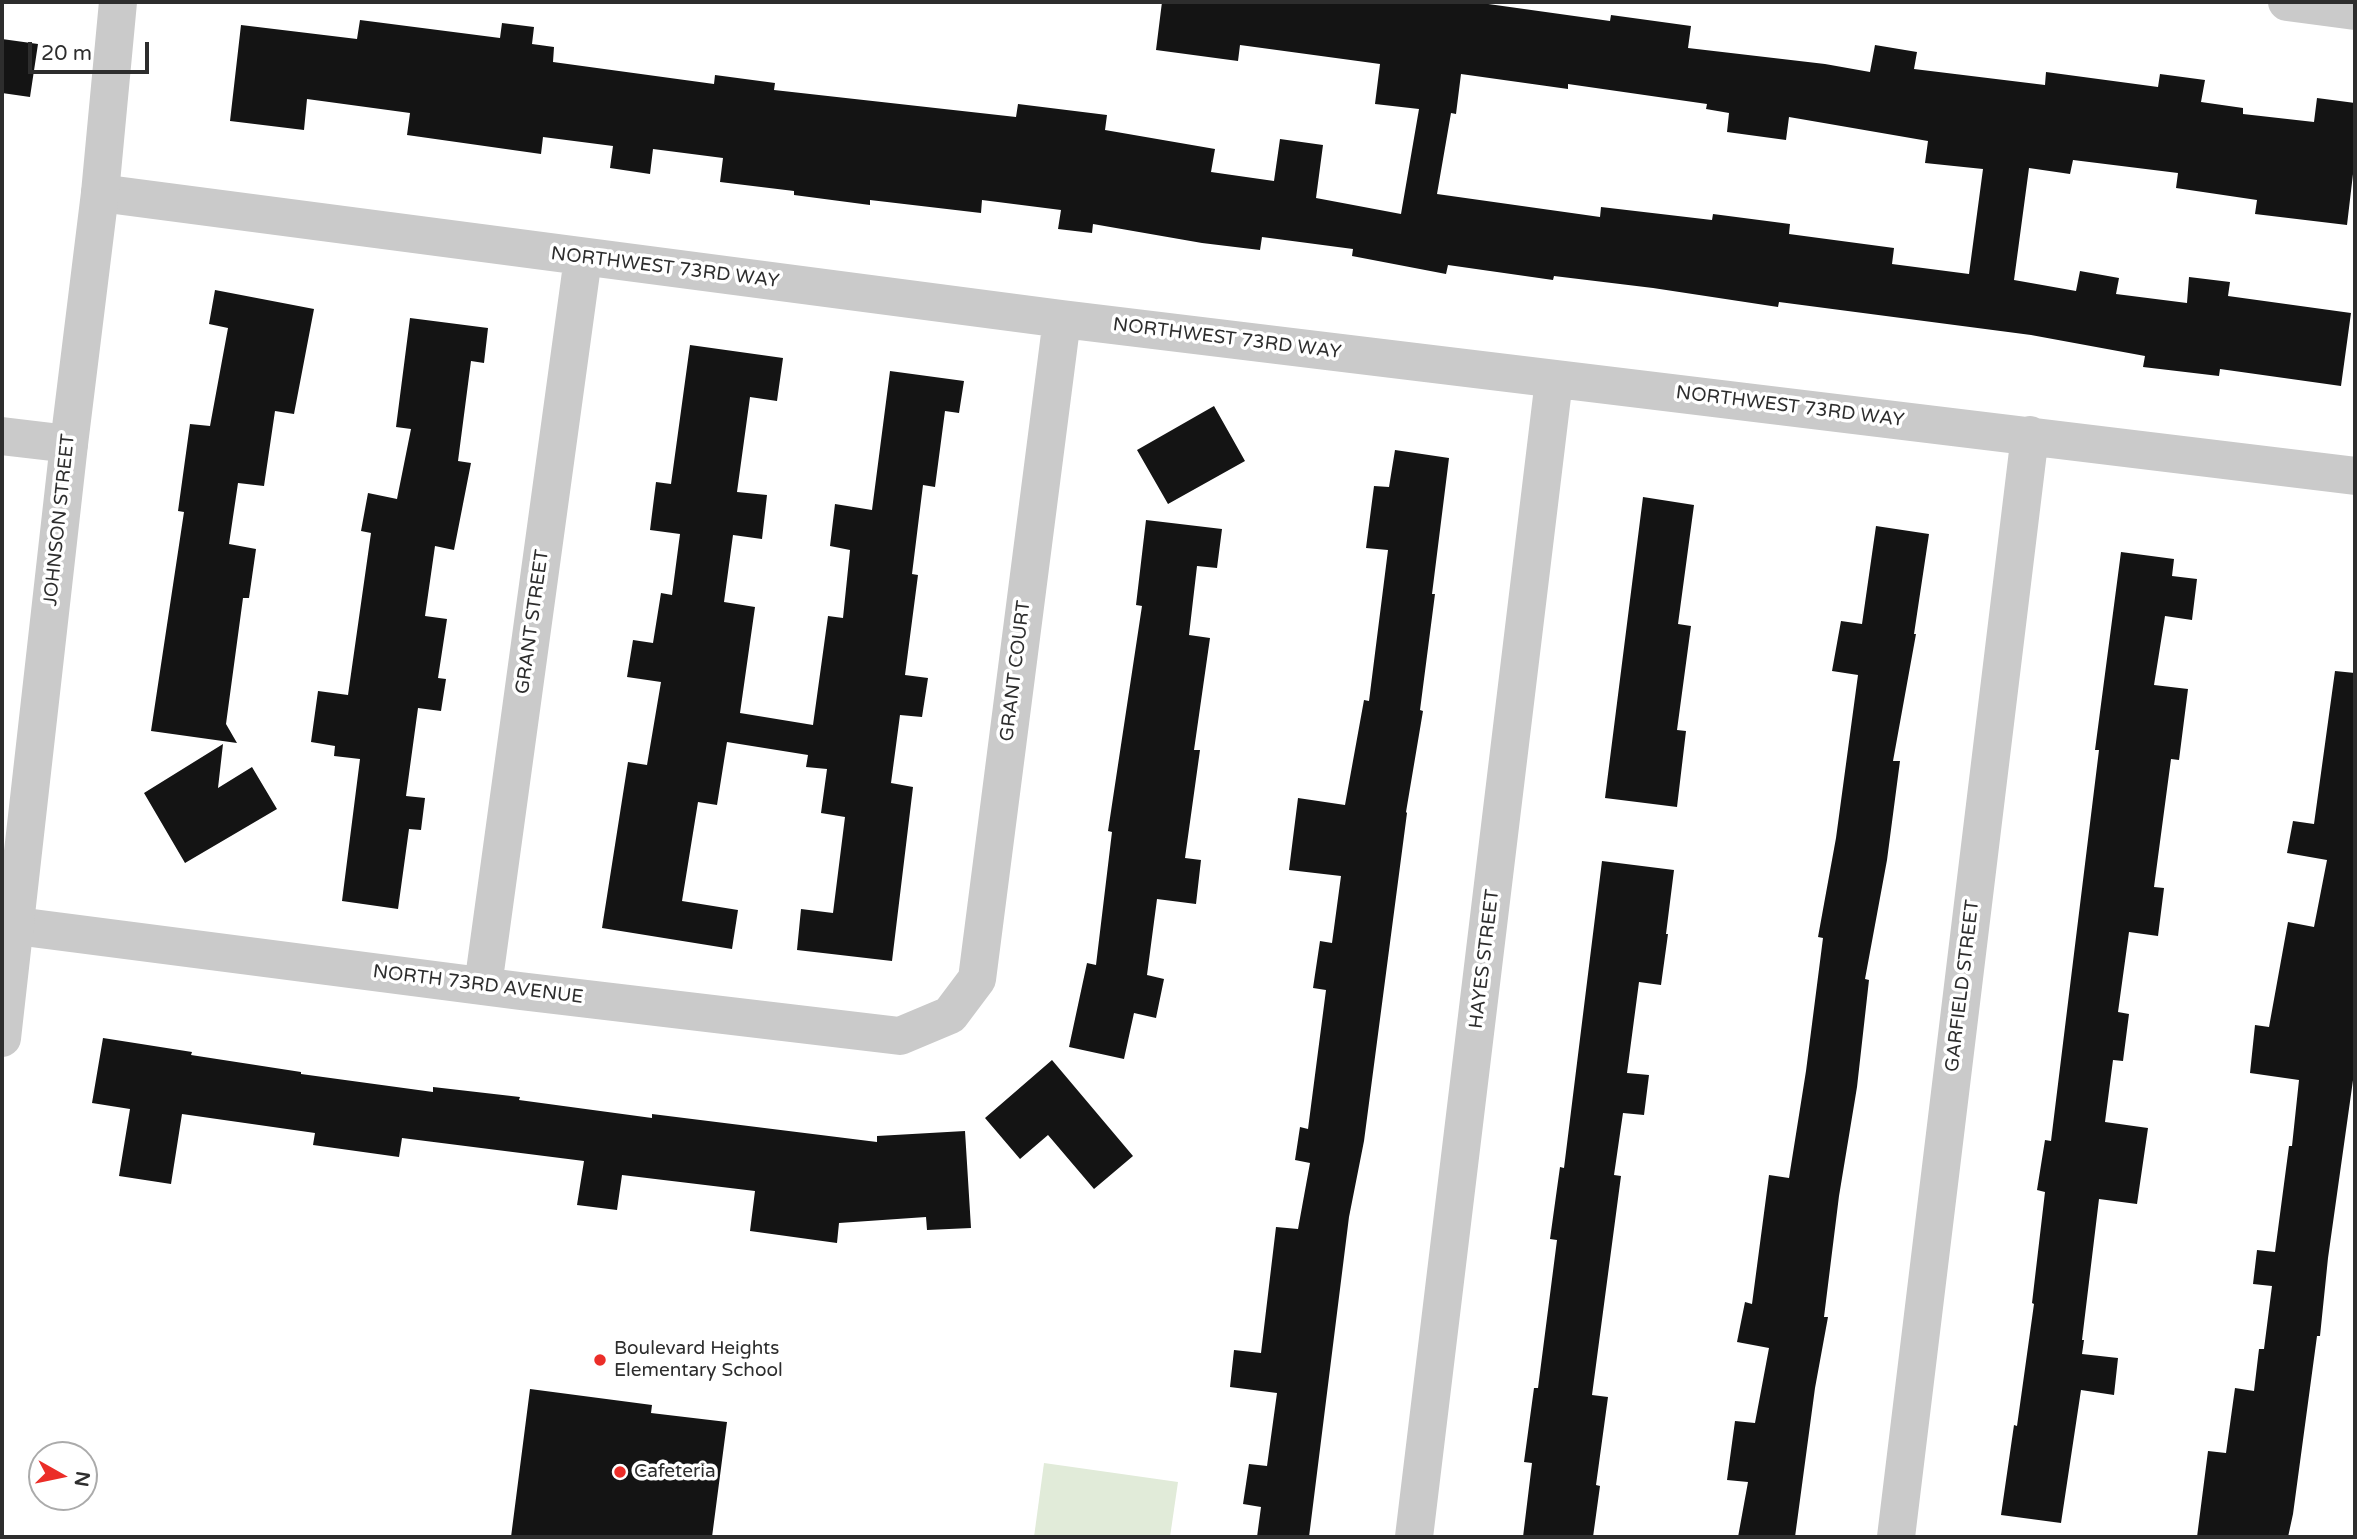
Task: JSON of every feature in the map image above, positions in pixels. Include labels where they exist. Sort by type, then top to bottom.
[{"type":"street","name":"JOHNSON STREET","points":[[2,1038],[8,925],[100,194],[118,2]]},
{"type":"street","points":[[2287,2],[2355,11]]},
{"type":"street","name":"NORTHWEST 73RD WAY","points":[[100,194],[1062,319],[2355,476]]},
{"type":"street","name":"GRANT STREET","points":[[483,986],[583,258]]},
{"type":"street","name":"GRANT COURT","points":[[950,1015],[977,979],[1062,319]]},
{"type":"street","name":"HAYES STREET","points":[[1414,1537],[1554,380]]},
{"type":"street","name":"GARFIELD STREET","points":[[1896,1537],[2030,435]]},
{"type":"street","points":[[2,436],[69,444]]},
{"type":"street","name":"NORTH 73RD AVENUE","points":[[8,925],[900,1036],[950,1015]]},
{"type":"green space","points":[[1044,1463],[1178,1482],[1170,1537],[1034,1537]]},
{"type":"building","points":[[1162,2],[1474,2],[1610,21],[1611,15],[1691,26],[1688,48],[1870,72],[1875,45],[1917,52],[1914,69],[2045,85],[2046,72],[2158,87],[2160,74],[2205,80],[2201,102],[2243,108],[2243,114],[2314,122],[2317,98],[2355,103],[2355,157],[2347,225],[2255,214],[2257,200],[2176,188],[2178,173],[2073,160],[2070,174],[2029,168],[2014,280],[2076,291],[2080,271],[2119,278],[2116,294],[2187,303],[2189,277],[2230,282],[2228,296],[2351,313],[2341,386],[2220,369],[2219,376],[2143,367],[2145,356],[2031,335],[1779,302],[1778,307],[1653,288],[1554,276],[1553,280],[1448,265],[1446,274],[1352,256],[1353,249],[1262,237],[1260,250],[1093,224],[1092,233],[1058,229],[1061,210],[982,200],[981,213],[870,200],[870,205],[794,195],[794,191],[720,182],[723,158],[653,149],[650,174],[610,168],[613,146],[543,137],[541,154],[407,135],[410,113],[307,99],[304,130],[230,121],[241,25],[357,39],[360,20],[500,38],[502,23],[534,27],[532,44],[554,47],[553,62],[714,84],[715,75],[775,83],[774,90],[1016,117],[1018,104],[1107,115],[1105,130],[1215,149],[1211,172],[1274,181],[1280,139],[1323,145],[1316,198],[1401,214],[1419,109],[1375,104],[1380,64],[1240,45],[1238,61],[1156,50]],"holes":[[[1461,74],[1568,89],[1568,84],[1707,104],[1706,109],[1729,113],[1727,132],[1786,140],[1789,117],[1928,141],[1925,163],[1983,169],[1969,274],[1892,264],[1894,248],[1789,234],[1790,224],[1713,214],[1712,220],[1601,207],[1600,217],[1437,194],[1451,113],[1456,114]]]},
{"type":"building","points":[[2,39],[38,44],[30,97],[2,93]]},
{"type":"building","points":[[215,290],[314,309],[294,414],[275,411],[264,486],[238,483],[229,544],[256,549],[249,598],[243,598],[226,724],[237,743],[151,731],[184,512],[178,511],[190,424],[210,426],[228,328],[209,324]]},
{"type":"building","points":[[410,318],[488,328],[484,363],[471,361],[458,461],[471,463],[454,550],[435,546],[425,616],[447,619],[438,678],[446,679],[441,711],[418,708],[406,796],[425,798],[421,830],[409,829],[398,909],[342,901],[360,759],[334,756],[335,746],[311,742],[318,691],[348,695],[371,533],[361,531],[368,493],[397,499],[411,429],[396,427]]},
{"type":"building","points":[[690,345],[783,358],[777,401],[750,397],[737,492],[767,495],[762,539],[733,535],[724,602],[755,607],[740,713],[813,725],[828,616],[843,618],[850,550],[830,546],[835,504],[872,510],[890,371],[964,381],[959,413],[945,411],[935,487],[923,485],[912,574],[918,575],[905,675],[928,678],[922,717],[900,715],[891,783],[913,787],[892,961],[797,950],[801,909],[833,913],[845,817],[821,813],[827,769],[806,767],[808,755],[727,742],[717,805],[698,802],[682,901],[738,910],[732,949],[602,928],[628,762],[647,765],[661,682],[627,677],[633,640],[653,643],[661,593],[672,595],[680,534],[650,530],[656,482],[671,484]]},
{"type":"building","points":[[1214,406],[1245,461],[1168,504],[1137,450]]},
{"type":"building","points":[[1395,450],[1449,458],[1420,710],[1423,711],[1406,812],[1364,1141],[1349,1217],[1309,1537],[1257,1537],[1261,1507],[1243,1504],[1249,1464],[1267,1466],[1277,1393],[1230,1387],[1234,1350],[1261,1353],[1276,1227],[1298,1229],[1310,1163],[1295,1160],[1300,1127],[1308,1129],[1326,990],[1313,988],[1320,941],[1332,943],[1341,876],[1289,870],[1298,798],[1345,805],[1364,700],[1369,701],[1388,550],[1366,548],[1374,486],[1389,487]]},
{"type":"building","points":[[1643,497],[1694,505],[1678,624],[1691,626],[1677,730],[1686,731],[1677,807],[1605,798]]},
{"type":"building","points":[[1146,520],[1222,529],[1217,568],[1197,566],[1189,635],[1210,638],[1194,750],[1200,750],[1185,858],[1201,860],[1196,904],[1157,899],[1147,975],[1164,979],[1156,1018],[1134,1013],[1124,1059],[1069,1047],[1087,963],[1096,965],[1112,832],[1108,831],[1142,606],[1136,605]]},
{"type":"building","points":[[1876,526],[1929,534],[1916,634],[1893,761],[1900,761],[1887,860],[1865,979],[1869,980],[1857,1087],[1839,1196],[1824,1317],[1828,1317],[1815,1388],[1795,1537],[1738,1537],[1748,1482],[1727,1480],[1735,1421],[1755,1423],[1769,1348],[1737,1342],[1745,1302],[1752,1304],[1769,1175],[1789,1178],[1823,938],[1818,937],[1836,838],[1858,675],[1832,671],[1841,621],[1862,624]]},
{"type":"building","points":[[2121,552],[2174,559],[2172,576],[2197,579],[2192,620],[2165,616],[2154,685],[2188,689],[2179,760],[2171,759],[2154,887],[2164,888],[2158,936],[2129,932],[2118,1012],[2129,1014],[2123,1061],[2113,1060],[2105,1122],[2148,1128],[2137,1204],[2099,1199],[2082,1340],[2082,1354],[2118,1358],[2114,1395],[2081,1390],[2061,1523],[2001,1515],[2034,1304],[2045,1192],[2037,1190],[2045,1140],[2051,1141],[2099,750],[2095,750]]},
{"type":"building","points":[[2335,671],[2355,673],[2355,1066],[2320,1336],[2317,1336],[2293,1514],[2288,1537],[2197,1537],[2208,1451],[2226,1453],[2235,1388],[2254,1391],[2259,1349],[2264,1349],[2272,1286],[2253,1284],[2257,1250],[2275,1252],[2289,1146],[2292,1146],[2299,1080],[2250,1073],[2255,1025],[2269,1027],[2288,922],[2314,927],[2327,860],[2287,853],[2293,821],[2314,824]]},
{"type":"building","points":[[223,744],[218,788],[252,767],[277,809],[185,863],[144,793]]},
{"type":"building","points":[[1602,861],[1674,870],[1668,934],[1661,985],[1639,982],[1627,1073],[1649,1075],[1644,1115],[1623,1113],[1614,1175],[1621,1176],[1592,1395],[1608,1397],[1596,1485],[1600,1486],[1593,1537],[1523,1537],[1532,1463],[1524,1462],[1534,1388],[1538,1388],[1557,1240],[1550,1239],[1560,1167],[1564,1168]]},
{"type":"building","points":[[103,1038],[192,1052],[191,1055],[301,1074],[433,1092],[433,1087],[520,1097],[519,1100],[652,1118],[652,1114],[877,1142],[877,1136],[965,1131],[971,1228],[927,1230],[926,1217],[839,1223],[837,1243],[750,1231],[755,1191],[622,1175],[617,1210],[577,1205],[584,1161],[402,1138],[399,1157],[313,1145],[315,1133],[182,1114],[171,1184],[119,1176],[130,1109],[92,1103]]},
{"type":"building","points":[[1052,1060],[1133,1156],[1094,1189],[1048,1135],[1020,1159],[985,1118]]},
{"type":"building","name":"Cafeteria","points":[[530,1389],[652,1405],[651,1413],[727,1422],[712,1537],[511,1537]]},
{"type":"place","name":"Boulevard Heights Elementary School","points":[[600,1360]]},
{"type":"place","name":"Cafeteria","points":[[620,1472]]}]
